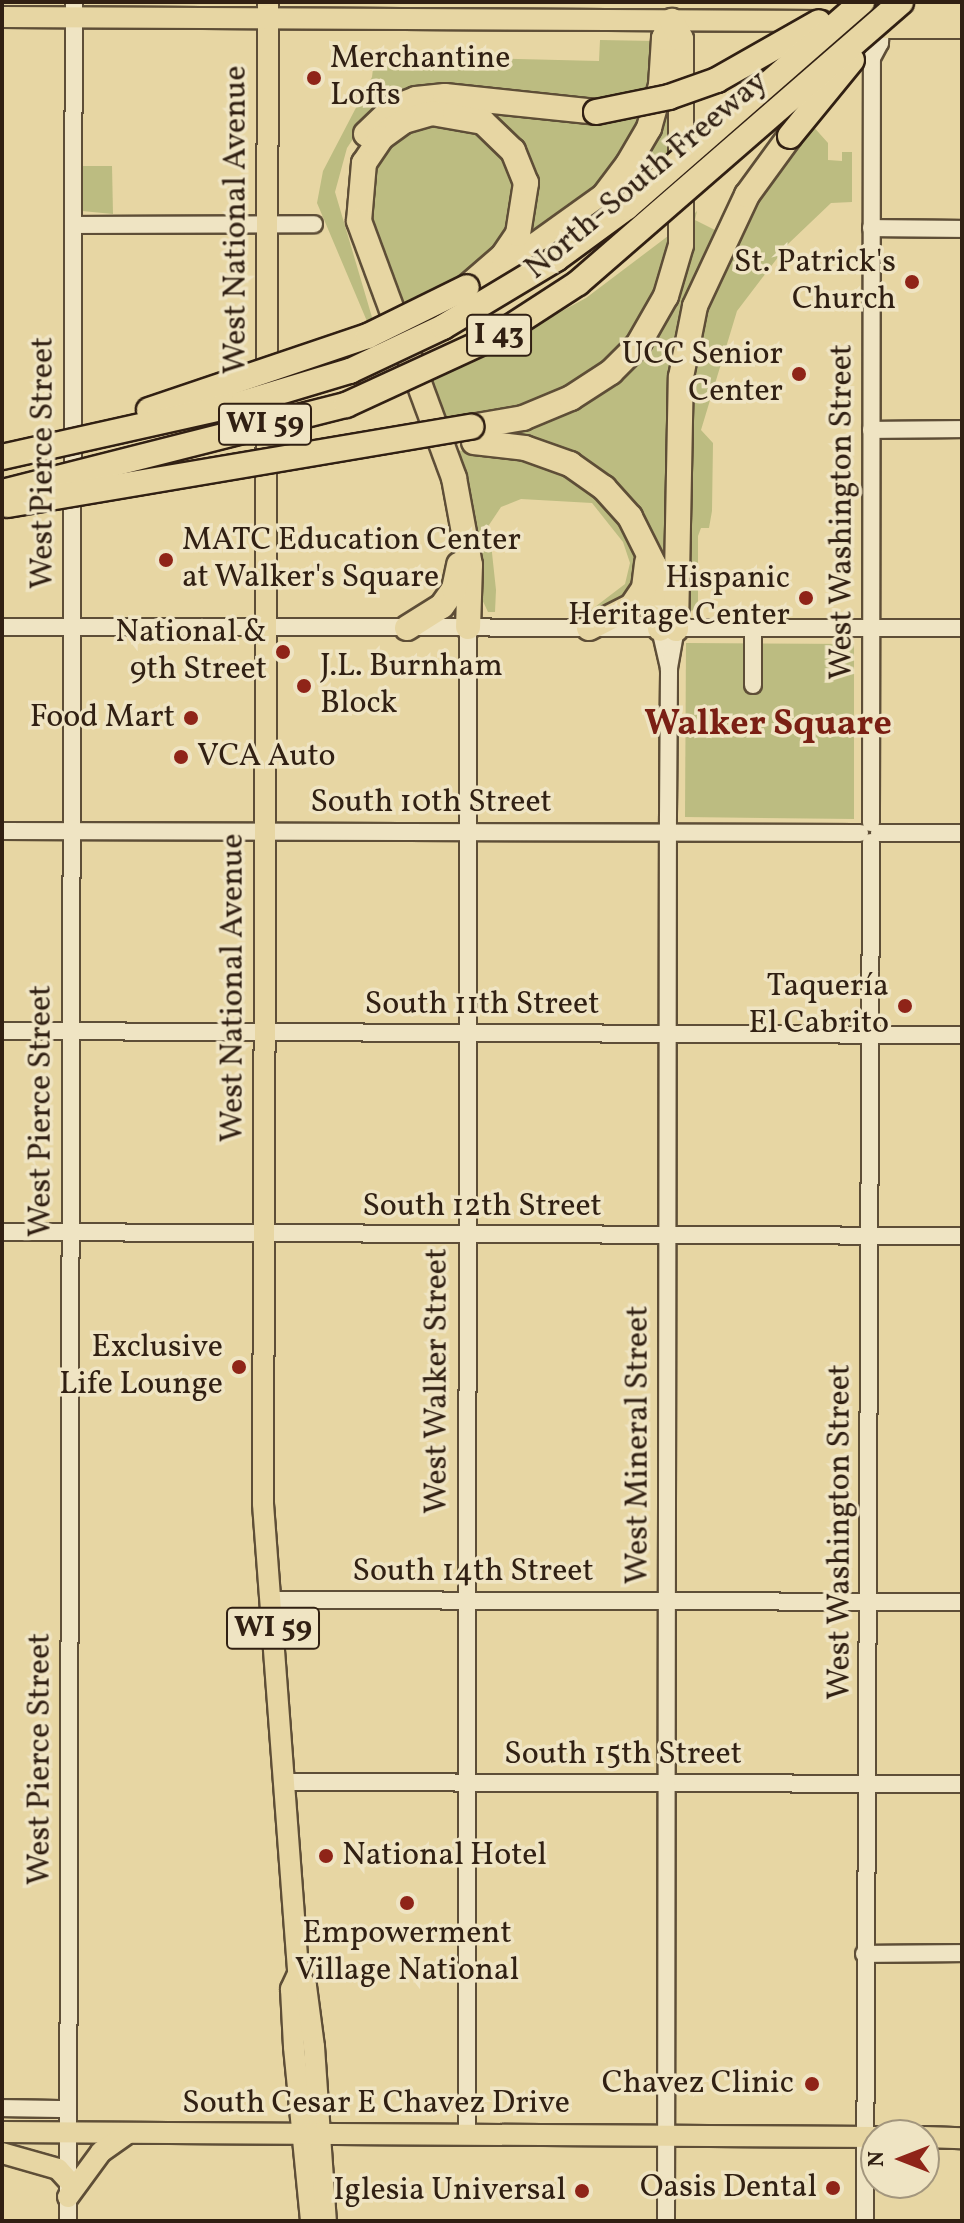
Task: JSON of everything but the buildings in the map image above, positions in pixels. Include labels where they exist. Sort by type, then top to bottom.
[{"type":"highway","points":[[468,627],[459,565],[442,490],[347,226],[342,198],[347,171],[373,125],[393,108],[416,99],[445,96],[596,112],[669,97],[717,80],[798,37],[874,11]]},
{"type":"highway","points":[[668,629],[681,377],[695,306],[747,195],[874,11]]},
{"type":"highway","name":"North-South Freeway","points":[[2,456],[243,403],[350,371],[443,327],[556,259],[627,207],[874,11]]},
{"type":"highway","name":"North-South Freeway","points":[[2,492],[346,405],[498,335],[578,283],[874,11]]},
{"type":"highway","points":[[2,456],[253,377],[368,336],[508,267],[604,196],[649,128],[664,38],[672,12]]},
{"type":"highway","points":[[2,506],[378,444],[473,434],[571,398],[611,372],[638,345],[666,296],[681,245],[681,39],[672,12]]},
{"type":"highway","points":[[467,287],[503,256],[518,234],[526,183],[513,151],[483,122],[460,114],[432,113],[404,121],[381,138],[364,163],[359,221],[457,492],[470,565],[468,627]]},
{"type":"highway","points":[[473,434],[570,464],[604,488],[630,517],[646,548],[668,629]]},
{"type":"highway","points":[[589,628],[632,606],[647,576],[646,548]]},
{"type":"highway","points":[[407,628],[442,606],[454,589],[459,565]]},
{"type":"main road","points":[[2,17],[74,10],[962,10]]},
{"type":"main road","name":"West National Avenue","points":[[268,10],[263,1504],[298,1974],[291,1989],[304,2047],[318,2218]]},
{"type":"main road","points":[[874,11],[962,28]]},
{"type":"main road","name":"South Cesar E Chavez Drive","points":[[2,2132],[860,2137]]},
{"type":"main road","points":[[2,2153],[58,2169],[68,2188],[101,2152],[129,2133]]},
{"type":"main road","points":[[940,2137],[962,2138]]},
{"type":"street","name":"West Pierce Street","points":[[68,2221],[68,2188],[58,2133],[67,2109],[74,10]]},
{"type":"street","name":"West Washington Street","points":[[869,2119],[864,1954],[871,1237],[869,1035],[874,11]]},
{"type":"street","points":[[73,225],[314,224]]},
{"type":"street","points":[[871,228],[962,229]]},
{"type":"street","points":[[871,430],[962,429]]},
{"type":"street","points":[[2,627],[962,628]]},
{"type":"street","name":"West Walker Street","points":[[467,2136],[465,1033],[468,627]]},
{"type":"street","name":"West Mineral Street","points":[[666,2221],[668,629]]},
{"type":"street","points":[[753,629],[753,685]]},
{"type":"street","name":"South 10th Street","points":[[2,831],[962,833]]},
{"type":"street","name":"South 11th Street","points":[[2,1031],[962,1035]]},
{"type":"street","name":"South 12th Street","points":[[2,1232],[962,1236]]},
{"type":"street","name":"South 14th Street","points":[[271,1600],[962,1602]]},
{"type":"street","name":"South 15th Street","points":[[284,1782],[962,1784]]},
{"type":"street","points":[[864,1954],[962,1953]]},
{"type":"street","points":[[2,2108],[67,2109]]},
{"type":"street","name":"West Washington Street","points":[[865,2221],[866,2199]]},
{"type":"green space","points":[[600,40],[655,41],[650,96],[613,104],[468,94],[361,127],[347,148],[335,192],[374,324],[369,326],[317,203],[323,171],[372,77],[374,60],[396,67],[471,68],[482,58],[599,61]]},
{"type":"green space","points":[[667,88],[673,149],[590,217]]},
{"type":"green space","points":[[439,105],[564,119],[645,112],[619,166],[597,194],[507,263],[521,242],[532,205],[528,171],[508,136],[482,117],[451,108],[407,114],[382,129],[362,153],[350,199],[349,181],[362,148],[383,125],[413,109]]},
{"type":"green space","points":[[425,121],[481,130],[517,174],[519,215],[486,265],[398,314],[369,232],[376,154]]},
{"type":"green space","points":[[811,124],[828,143],[828,160],[842,161],[842,152],[852,152],[852,202],[831,203],[788,244],[737,311],[701,430],[713,443],[712,511],[709,528],[701,528],[698,536],[698,609],[686,612],[685,419],[700,316],[752,205]]},
{"type":"green space","points":[[80,166],[112,166],[113,214],[82,211]]},
{"type":"green space","points":[[350,201],[387,313],[383,314],[352,227]]},
{"type":"green space","points":[[697,211],[695,220],[721,233],[704,272],[670,593],[612,488],[479,437],[622,371],[689,219]]},
{"type":"green space","points":[[672,233],[667,271],[630,345],[566,395],[438,426],[424,386],[586,298]]},
{"type":"green space","points":[[447,450],[487,452],[555,466],[614,508],[642,555],[636,592],[604,611],[587,613],[625,584],[630,563],[623,542],[592,503],[521,499],[501,507],[489,525],[496,590],[495,612],[488,612],[479,593]]},
{"type":"green space","points":[[686,643],[854,644],[854,819],[685,817]]},
{"type":"place","name":"Merchantine Lofts","points":[[314,78]]},
{"type":"place","name":"St. Patrick's Church","points":[[912,282]]},
{"type":"place","name":"UCC Senior Center","points":[[799,374]]},
{"type":"place","name":"MATC Education Center at Walker's Square","points":[[166,560]]},
{"type":"place","name":"Hispanic Heritage Center","points":[[806,598]]},
{"type":"place","name":"National & 9th Street","points":[[283,652]]},
{"type":"place","name":"J.L. Burnham Block","points":[[304,686]]},
{"type":"place","name":"Food Mart","points":[[191,718]]},
{"type":"place","name":"VCA Auto","points":[[181,757]]},
{"type":"place","name":"Taquería El Cabrito","points":[[905,1006]]},
{"type":"place","name":"Exclusive Life Lounge","points":[[239,1367]]},
{"type":"place","name":"National Hotel","points":[[326,1856]]},
{"type":"place","name":"Empowerment Village National","points":[[407,1903]]},
{"type":"place","name":"Chavez Clinic","points":[[812,2084]]},
{"type":"place","name":"Oasis Dental","points":[[833,2188]]},
{"type":"place","name":"Iglesia Universal","points":[[582,2191]]},
{"type":"district","name":"Walker Square","points":[[768,726]]}]
